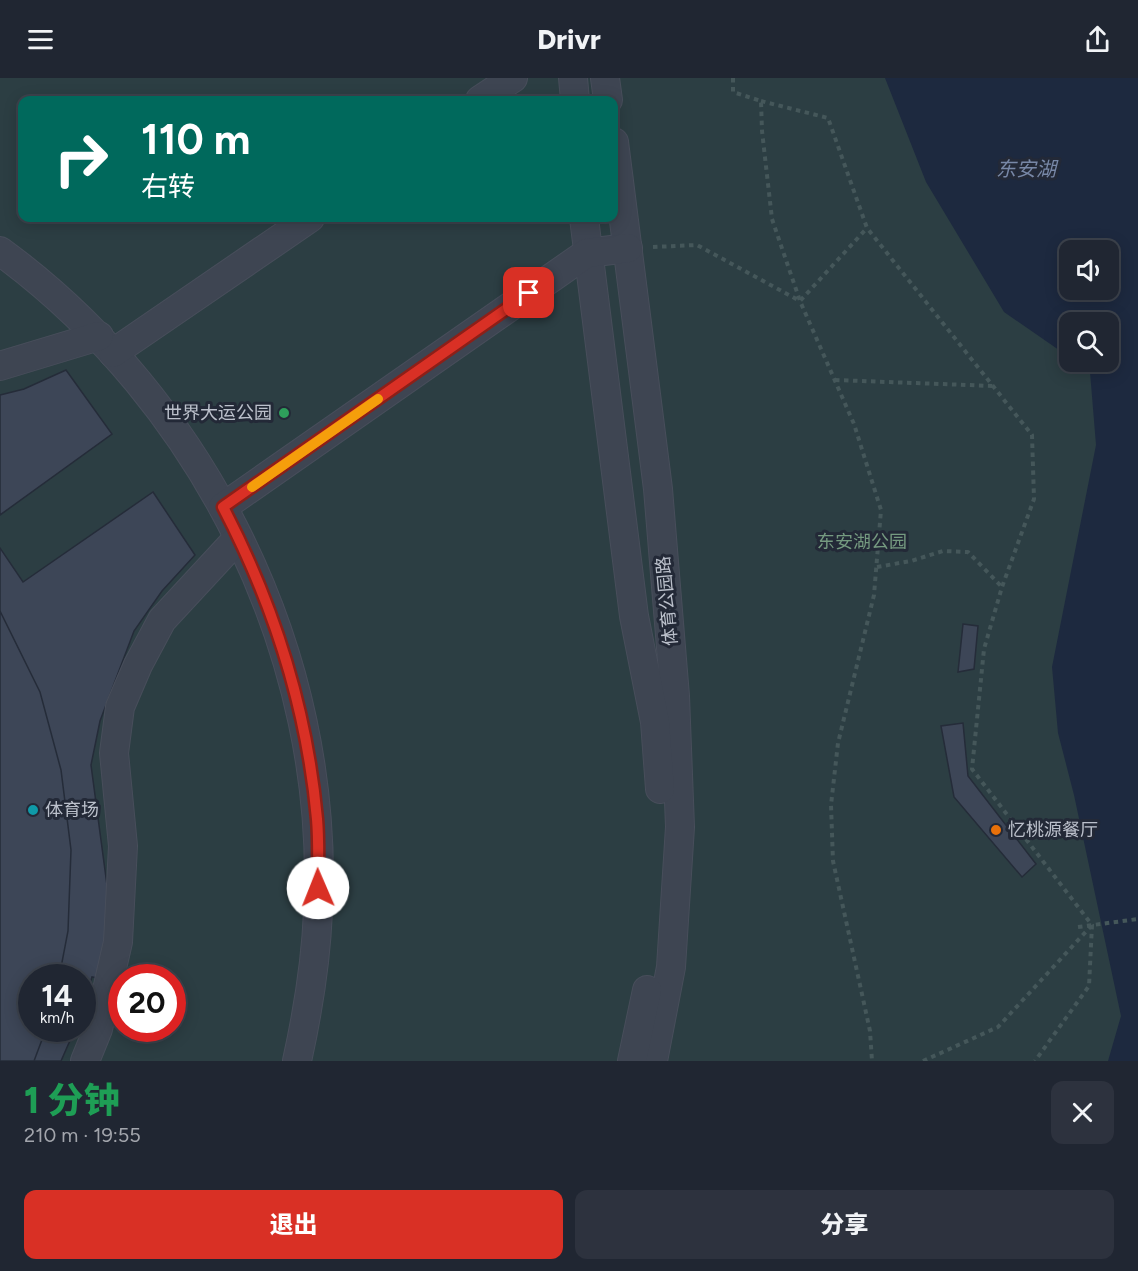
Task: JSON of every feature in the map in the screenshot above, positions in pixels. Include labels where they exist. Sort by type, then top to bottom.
[{"type":"street","points":[[486,96],[513,78]]},
{"type":"street","points":[[573,78],[575,96]]},
{"type":"street","points":[[604,78],[607,96]]},
{"type":"street","name":"体育公园路","points":[[618,172],[659,501],[675,696],[680,827],[671,967],[653,1061]]},
{"type":"street","points":[[0,366],[106,345],[304,222]]},
{"type":"street","name":"体育公园路","points":[[584,222],[634,616],[655,722],[662,819],[655,951],[632,1061]]},
{"type":"street","points":[[223,507],[587,253],[628,248]]},
{"type":"street","points":[[0,251],[33,275],[106,345],[158,405],[208,480],[223,507],[250,559],[282,643],[304,731],[317,820],[318,910],[310,1000],[297,1061]]},
{"type":"street","points":[[86,1061],[98,1029],[118,942],[123,846],[114,753],[120,707],[138,665],[162,620],[238,538]]},
{"type":"path","points":[[733,78],[733,92],[828,118],[867,228],[1032,435],[1034,499],[1002,587],[984,649],[972,769],[1092,925],[1089,986],[1035,1061]]},
{"type":"path","points":[[761,101],[772,219],[800,301],[854,424],[881,510],[874,595],[838,743],[831,806],[833,861],[870,1031],[872,1061]]},
{"type":"path","points":[[800,301],[867,228]]},
{"type":"path","points":[[628,248],[698,245],[800,301]]},
{"type":"path","points":[[835,380],[993,386]]},
{"type":"path","points":[[877,567],[911,561],[943,551],[968,552],[1002,587]]},
{"type":"path","points":[[1078,927],[1138,919]]},
{"type":"path","points":[[923,1061],[998,1027],[1092,925]]},
{"type":"green space","name":"东安湖公园","points":[[0,78],[1138,78],[1138,1061],[0,1061]]},
{"type":"water","name":"东安湖","points":[[885,78],[1138,78],[1138,1061],[1108,1061],[1121,1016],[1074,795],[1058,733],[1052,667],[1096,445],[1090,372],[1119,372],[1119,312],[1059,312],[1059,350],[1004,312],[926,182]]},
{"type":"building","points":[[66,370],[112,434],[0,515],[0,395],[24,389]]},
{"type":"building","points":[[153,492],[195,555],[162,591],[134,631],[100,721],[91,765],[117,964],[108,964],[108,980],[96,978],[96,964],[18,964],[18,1042],[69,1042],[61,1061],[0,1061],[0,548],[23,582]]},
{"type":"building","name":"体育场","points":[[0,611],[40,692],[61,770],[71,850],[68,931],[62,964],[18,964],[18,1042],[41,1042],[34,1061],[0,1061]]},
{"type":"building","points":[[963,624],[978,626],[974,669],[958,672]]},
{"type":"building","name":"忆桃源餐厅","points":[[963,723],[968,776],[1036,864],[1022,877],[954,797],[941,726]]},
{"type":"slow traffic","points":[[252,487],[378,399]]},
{"type":"place","name":"世界大运公园","points":[[284,413]]},
{"type":"place","name":"体育场","points":[[33,810]]},
{"type":"place","name":"忆桃源餐厅","points":[[996,830]]},
{"type":"route","points":[[318,888],[317,820],[304,731],[282,643],[250,559],[223,507],[529,293]]}]
